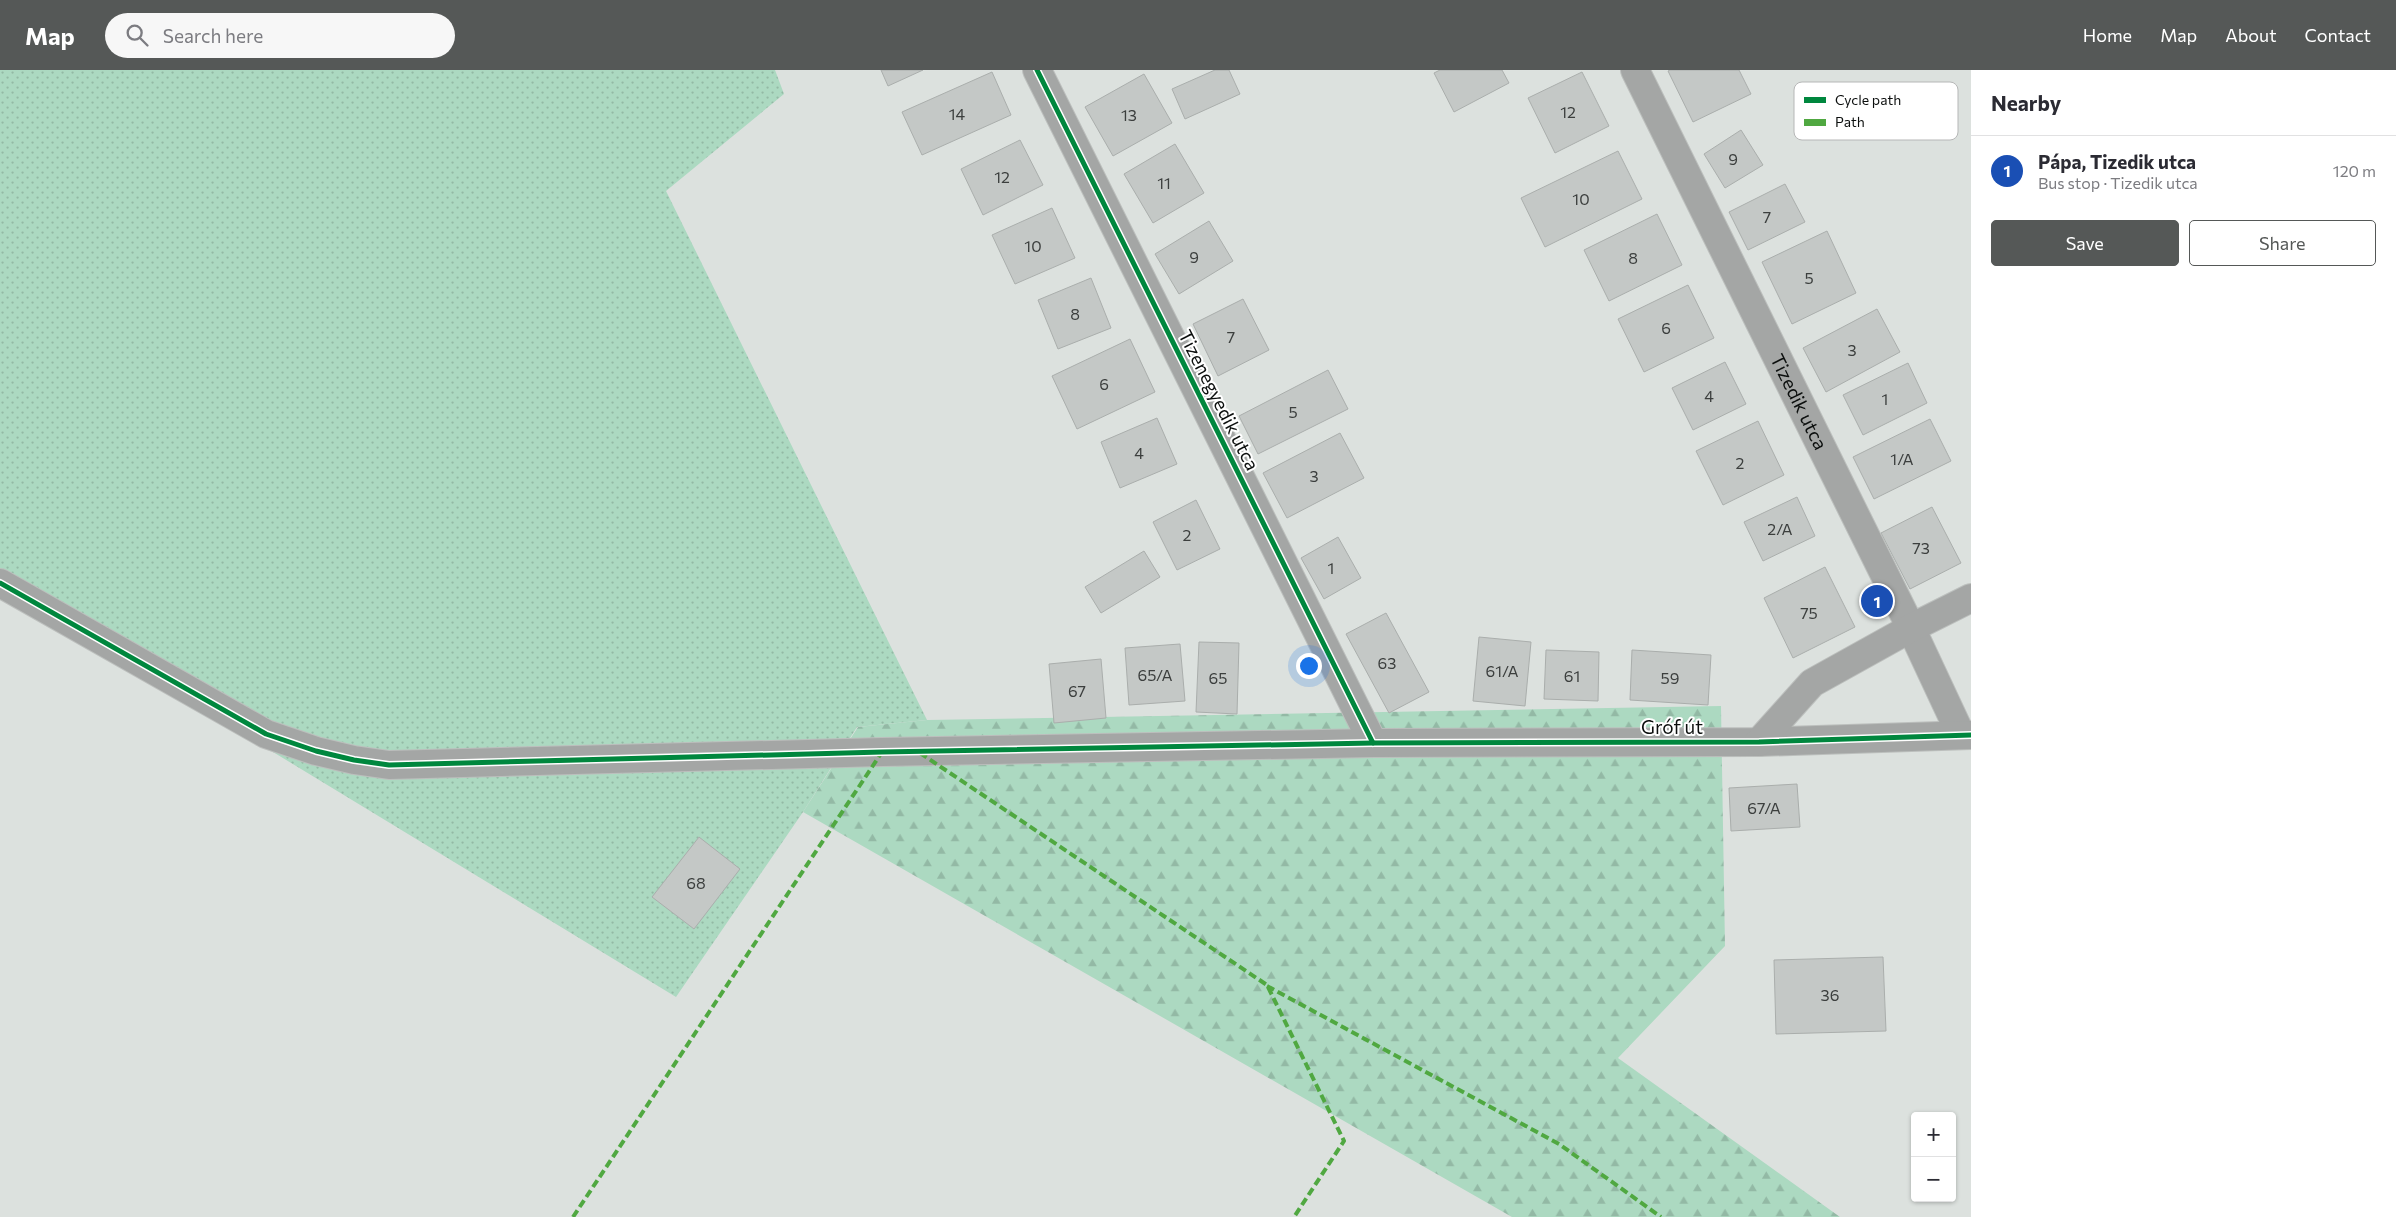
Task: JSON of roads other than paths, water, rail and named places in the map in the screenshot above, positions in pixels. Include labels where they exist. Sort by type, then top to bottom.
[{"type":"street","name":"Tizenegyedik utca","points":[[1037,70],[1373,743]]},
{"type":"street","name":"Tizedik utca","points":[[1635,70],[1911,628],[1966,735]]},
{"type":"street","name":"Gróf út","points":[[0,583],[266,734],[316,752],[381,764],[1373,743],[1759,742],[1966,735]]},
{"type":"street","points":[[1759,742],[1812,683],[1911,628],[1971,598]]},
{"type":"place","name":"Pápa, Tizedik utca","points":[[1877,601]]}]
